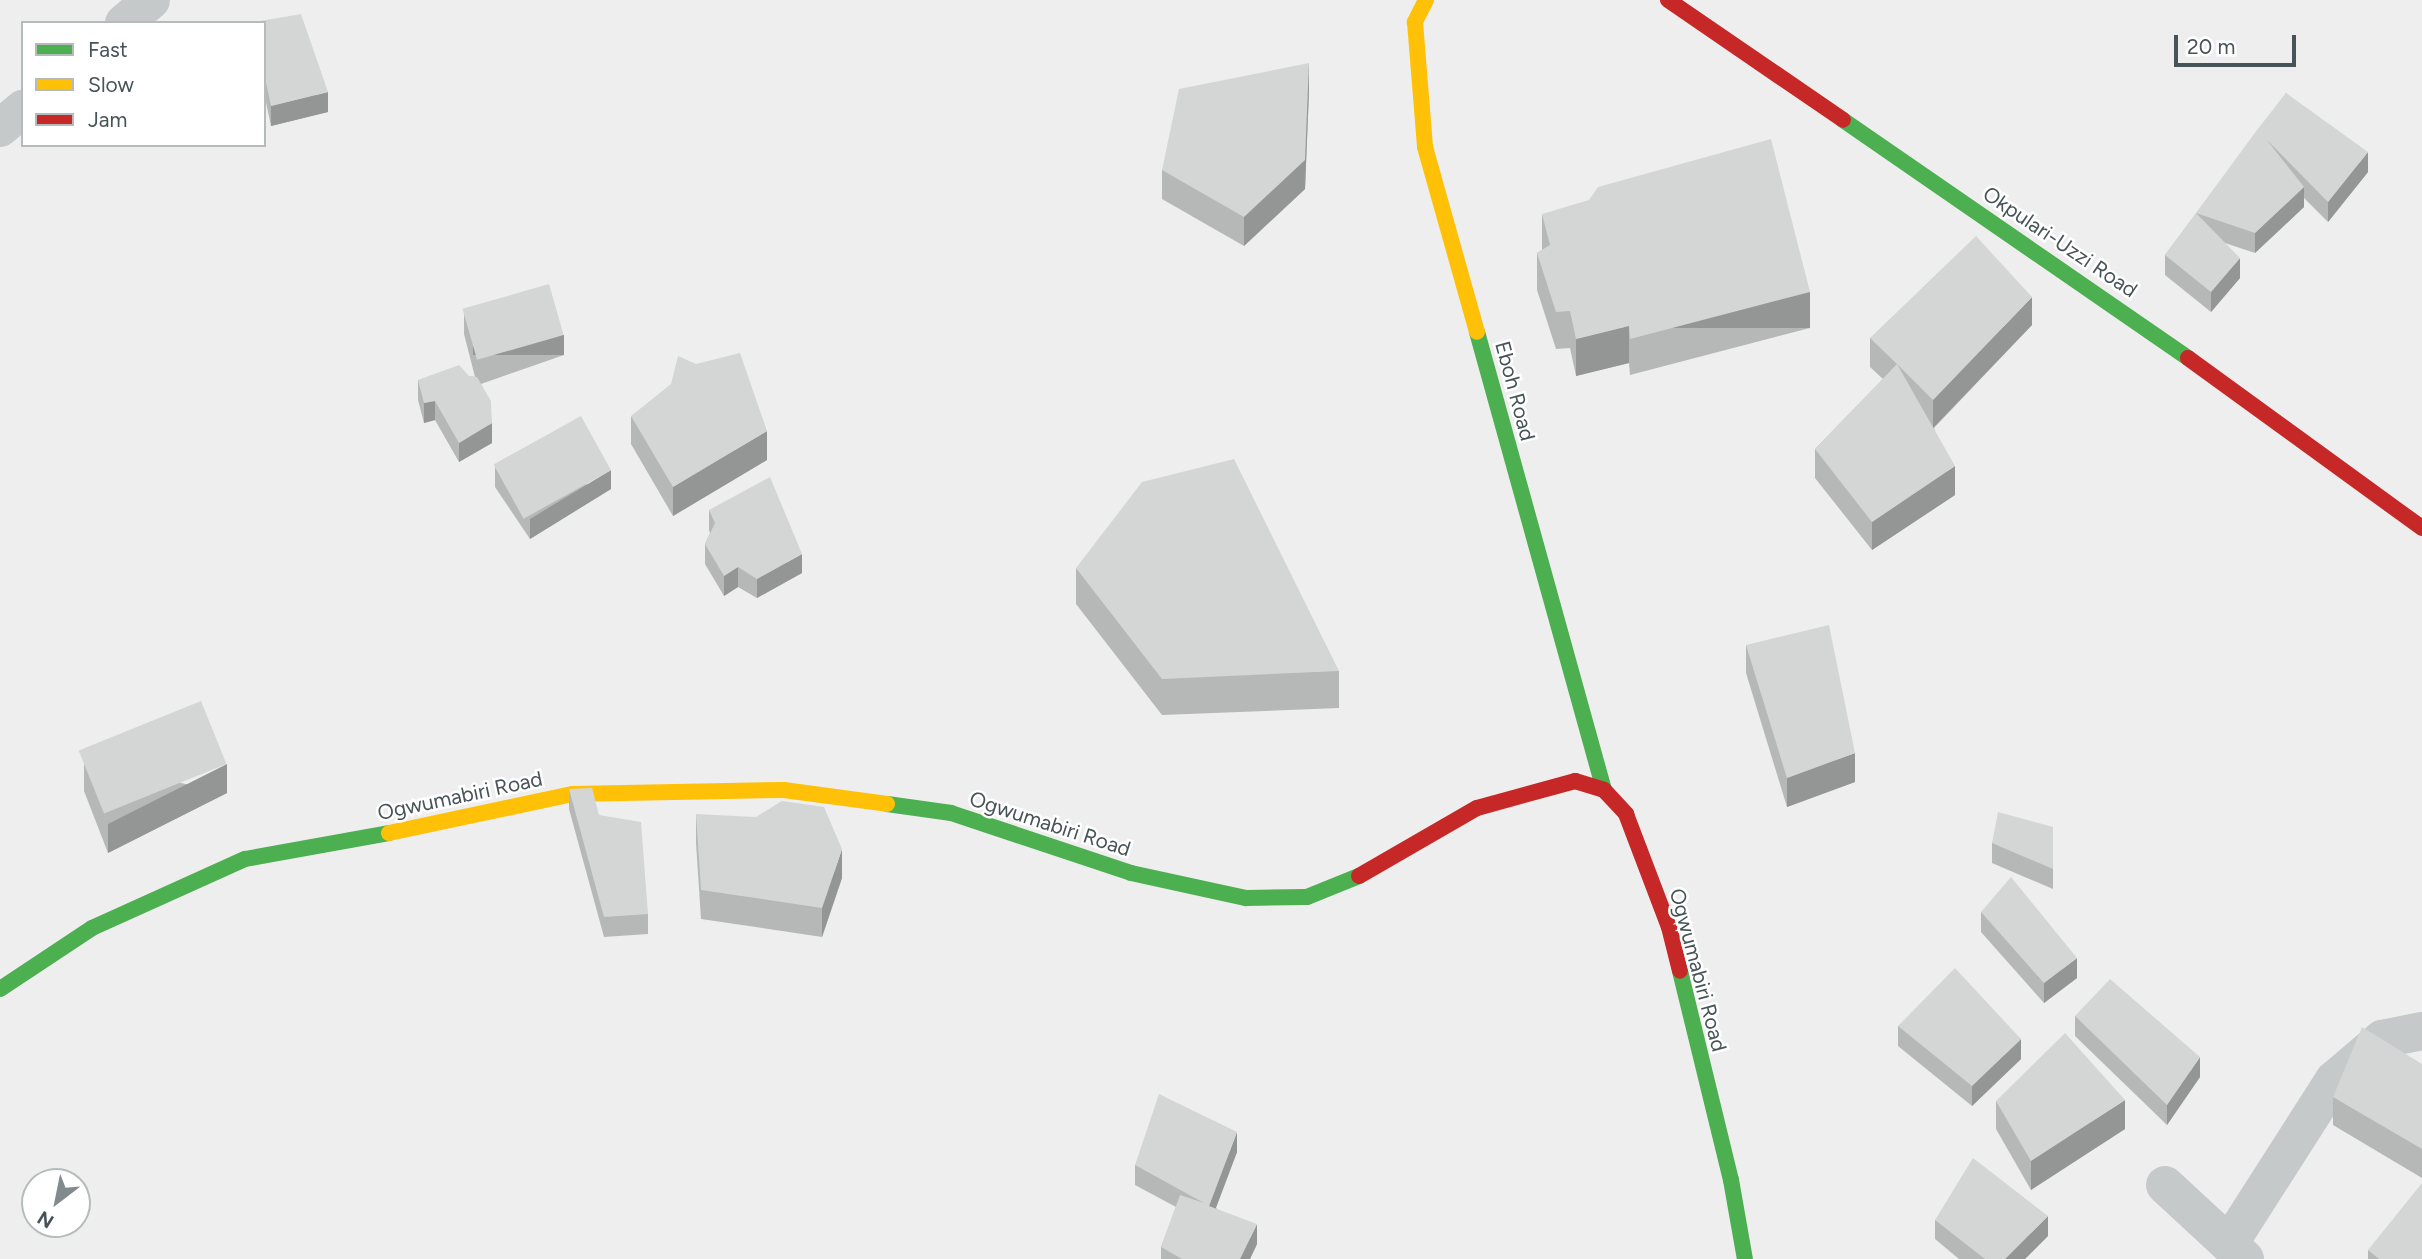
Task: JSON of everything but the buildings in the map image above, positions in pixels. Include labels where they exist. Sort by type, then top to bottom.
[{"type":"street","points":[[126,21],[151,0]]},
{"type":"street","name":"Eboh Road","points":[[1426,0],[1415,22],[1426,147],[1604,790]]},
{"type":"street","name":"Okpulari-Uzzi Road","points":[[1668,0],[2125,312],[2422,528]]},
{"type":"street","points":[[0,128],[21,111]]},
{"type":"street","name":"Ogwumabiri Road","points":[[0,989],[92,928],[245,859],[419,828],[573,794],[784,790],[951,813],[1131,873],[1246,898],[1307,897],[1363,874],[1477,808],[1575,780],[1604,790],[1626,814],[1669,927],[1731,1180],[1745,1259]]},
{"type":"street","points":[[2165,1185],[2237,1252],[2333,1080],[2382,1039],[2422,1031]]},
{"type":"traffic: fast","points":[[1843,120],[2188,358]]},
{"type":"traffic: fast","points":[[1477,332],[1604,790]]},
{"type":"traffic: fast","points":[[887,804],[951,813],[1131,873],[1246,898],[1307,897],[1359,876]]},
{"type":"traffic: fast","points":[[0,989],[92,928],[245,859],[389,833]]},
{"type":"traffic: fast","points":[[1680,971],[1731,1180],[1745,1259]]},
{"type":"traffic: slow","points":[[1426,0],[1415,22],[1425,147],[1477,332]]},
{"type":"traffic: slow","points":[[389,833],[573,794],[784,790],[887,804]]},
{"type":"traffic: jam","points":[[1668,0],[1843,120]]},
{"type":"traffic: jam","points":[[2188,358],[2422,528]]},
{"type":"traffic: jam","points":[[1359,876],[1477,808],[1575,781],[1604,790],[1626,814],[1669,927],[1680,971]]}]
